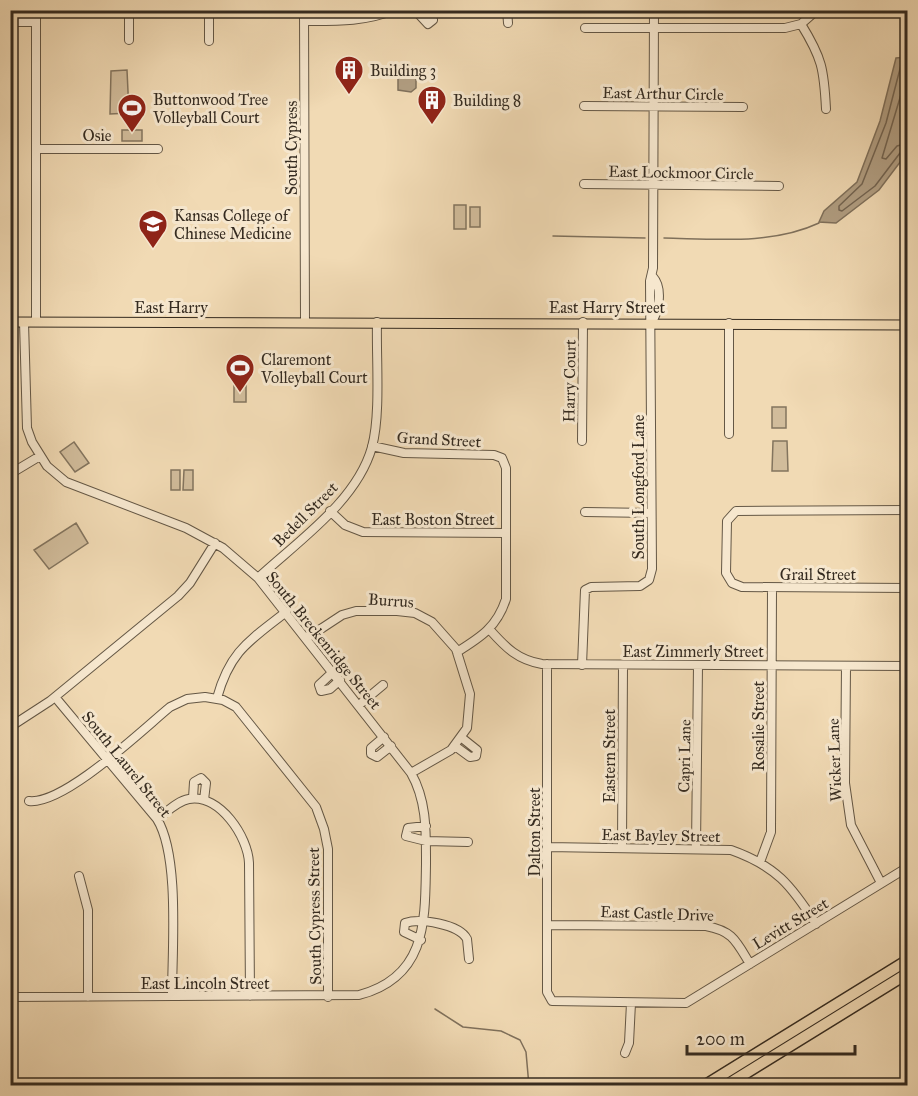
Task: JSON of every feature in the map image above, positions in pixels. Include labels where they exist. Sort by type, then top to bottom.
[{"type":"highway","points":[[704,1086],[908,960]]},
{"type":"highway","points":[[725,1086],[908,973]]},
{"type":"main road","points":[[10,322],[36,322]]},
{"type":"main road","name":"East Harry","points":[[36,322],[305,322]]},
{"type":"main road","name":"East Harry Street","points":[[305,322],[908,325]]},
{"type":"street","points":[[36,10],[36,322]]},
{"type":"street","points":[[129,10],[129,40]]},
{"type":"street","points":[[209,10],[209,41]]},
{"type":"street","name":"South Cypress","points":[[304,10],[305,322]]},
{"type":"street","points":[[304,21],[347,21],[377,17],[394,10]]},
{"type":"street","points":[[415,10],[428,24],[433,20],[429,10]]},
{"type":"street","points":[[507,10],[508,23]]},
{"type":"street","name":"South Longford Lane","points":[[582,665],[585,590],[591,587],[640,586],[649,580],[652,569],[650,281],[653,277],[654,10]]},
{"type":"street","points":[[585,28],[767,29],[801,24],[818,10]]},
{"type":"street","points":[[10,22],[36,22]]},
{"type":"street","points":[[801,24],[817,49],[824,71],[826,109]]},
{"type":"street","name":"East Arthur Circle","points":[[584,106],[743,107]]},
{"type":"street","name":"Osie","points":[[36,149],[158,149]]},
{"type":"street","name":"East Lockmoor Circle","points":[[584,184],[778,186]]},
{"type":"street","name":"South Breckenridge Street","points":[[24,322],[26,418],[32,442],[55,474],[80,489],[186,528],[215,543],[258,578],[411,773],[420,793],[426,826],[425,923],[421,940],[412,958],[395,976]]},
{"type":"street","name":"Bedell Street","points":[[258,578],[330,512],[358,477],[372,446],[376,425],[376,322]]},
{"type":"street","name":"Harry Court","points":[[582,322],[582,441]]},
{"type":"street","points":[[729,323],[729,434]]},
{"type":"street","name":"Grand Street","points":[[372,446],[404,453],[494,455],[502,460],[506,468],[506,533]]},
{"type":"street","points":[[10,474],[40,456]]},
{"type":"street","name":"Grail Street","points":[[908,510],[742,510],[731,514],[727,521],[726,573],[736,586],[908,588]]},
{"type":"street","name":"East Boston Street","points":[[330,512],[345,525],[363,532],[506,533]]},
{"type":"street","points":[[585,512],[651,513]]},
{"type":"street","points":[[457,652],[490,630],[501,616],[506,599],[506,533]]},
{"type":"street","points":[[10,727],[29,717],[55,697],[178,596],[190,583],[215,543]]},
{"type":"street","name":"Rosalie Street","points":[[760,862],[771,832],[772,588]]},
{"type":"street","name":"Burrus","points":[[307,638],[342,615],[356,611],[397,610],[415,613],[432,622],[457,652],[470,694],[468,723],[462,738],[455,746],[411,773]]},
{"type":"street","points":[[29,801],[43,801],[70,788],[175,704],[199,697],[217,698],[223,677],[234,657],[286,612]]},
{"type":"street","name":"East Zimmerly Street","points":[[490,630],[507,649],[524,661],[547,664],[908,666]]},
{"type":"street","name":"Dalton Street","points":[[547,664],[549,999],[556,1002],[631,1003]]},
{"type":"street","name":"Eastern Street","points":[[622,848],[623,665]]},
{"type":"street","name":"Capri Lane","points":[[696,848],[698,665]]},
{"type":"street","name":"Wicker Lane","points":[[846,666],[846,783],[851,825],[881,883]]},
{"type":"street","points":[[333,672],[319,685],[321,691],[330,689],[340,680]]},
{"type":"street","points":[[359,705],[383,685]]},
{"type":"street","name":"South Laurel Street","points":[[55,697],[158,819],[167,840],[171,860],[172,996]]},
{"type":"street","name":"South Cypress Street","points":[[217,698],[232,704],[244,714],[312,800],[322,821],[327,849],[328,997]]},
{"type":"street","points":[[384,737],[371,748],[371,754],[377,757],[391,746]]},
{"type":"street","points":[[455,746],[472,758],[477,755],[476,748],[462,738]]},
{"type":"street","points":[[193,798],[194,782],[201,778],[206,783],[204,800]]},
{"type":"street","points":[[158,819],[178,803],[193,798],[204,800],[216,807],[242,837],[248,853],[250,996]]},
{"type":"street","points":[[426,826],[408,828],[405,834],[409,839],[468,842]]},
{"type":"street","name":"East Bayley Street","points":[[547,847],[732,850],[776,872],[794,890],[816,924]]},
{"type":"street","name":"Levitt Street","points":[[631,1003],[686,1003],[908,867]]},
{"type":"street","points":[[79,876],[88,910],[88,997]]},
{"type":"street","points":[[421,940],[404,932],[403,926],[408,921],[460,929],[468,940],[469,959]]},
{"type":"street","name":"East Castle Drive","points":[[547,925],[706,926],[723,929],[734,937],[750,964]]},
{"type":"street","name":"East Lincoln Street","points":[[10,997],[328,997],[365,993],[395,976]]},
{"type":"street","points":[[625,1053],[629,1044],[631,1003]]},
{"type":"shaded area","points":[[127,70],[129,113],[110,114],[111,71]]},
{"type":"shaded area","name":"Buttonwood Tree Volleyball Court","points":[[122,130],[142,130],[142,141],[122,141]]},
{"type":"shaded area","points":[[454,205],[466,205],[466,229],[454,229]]},
{"type":"shaded area","points":[[470,207],[480,207],[480,227],[470,227]]},
{"type":"shaded area","name":"Claremont Volleyball Court","points":[[234,384],[246,384],[246,402],[234,402]]},
{"type":"shaded area","points":[[772,407],[786,407],[786,428],[772,428]]},
{"type":"shaded area","points":[[773,441],[787,441],[788,471],[772,471]]},
{"type":"shaded area","points":[[74,442],[89,463],[75,472],[60,452]]},
{"type":"shaded area","points":[[171,470],[180,470],[180,490],[171,490]]},
{"type":"shaded area","points":[[184,470],[193,470],[193,490],[183,490]]},
{"type":"shaded area","points":[[76,523],[88,543],[49,569],[34,550]]},
{"type":"water","points":[[907,57],[907,153],[879,190],[836,223],[819,222],[824,211],[857,182],[880,121],[896,58]]},
{"type":"water","points":[[398,66],[410,66],[416,69],[416,88],[411,92],[398,90]]},
{"type":"waterway","points":[[664,238],[763,238],[801,230],[819,223]]},
{"type":"waterway","points":[[553,236],[645,238]]},
{"type":"waterway","points":[[435,1009],[463,1027],[501,1031],[520,1040],[526,1052],[529,1086]]},
{"type":"place","name":"Building 3","points":[[349,96]]},
{"type":"place","name":"Building 8","points":[[432,126]]},
{"type":"place","name":"Buttonwood Tree Volleyball Court","points":[[132,134]]},
{"type":"place","name":"Kansas College of Chinese Medicine","points":[[153,250]]},
{"type":"place","name":"Claremont Volleyball Court","points":[[240,394]]}]
